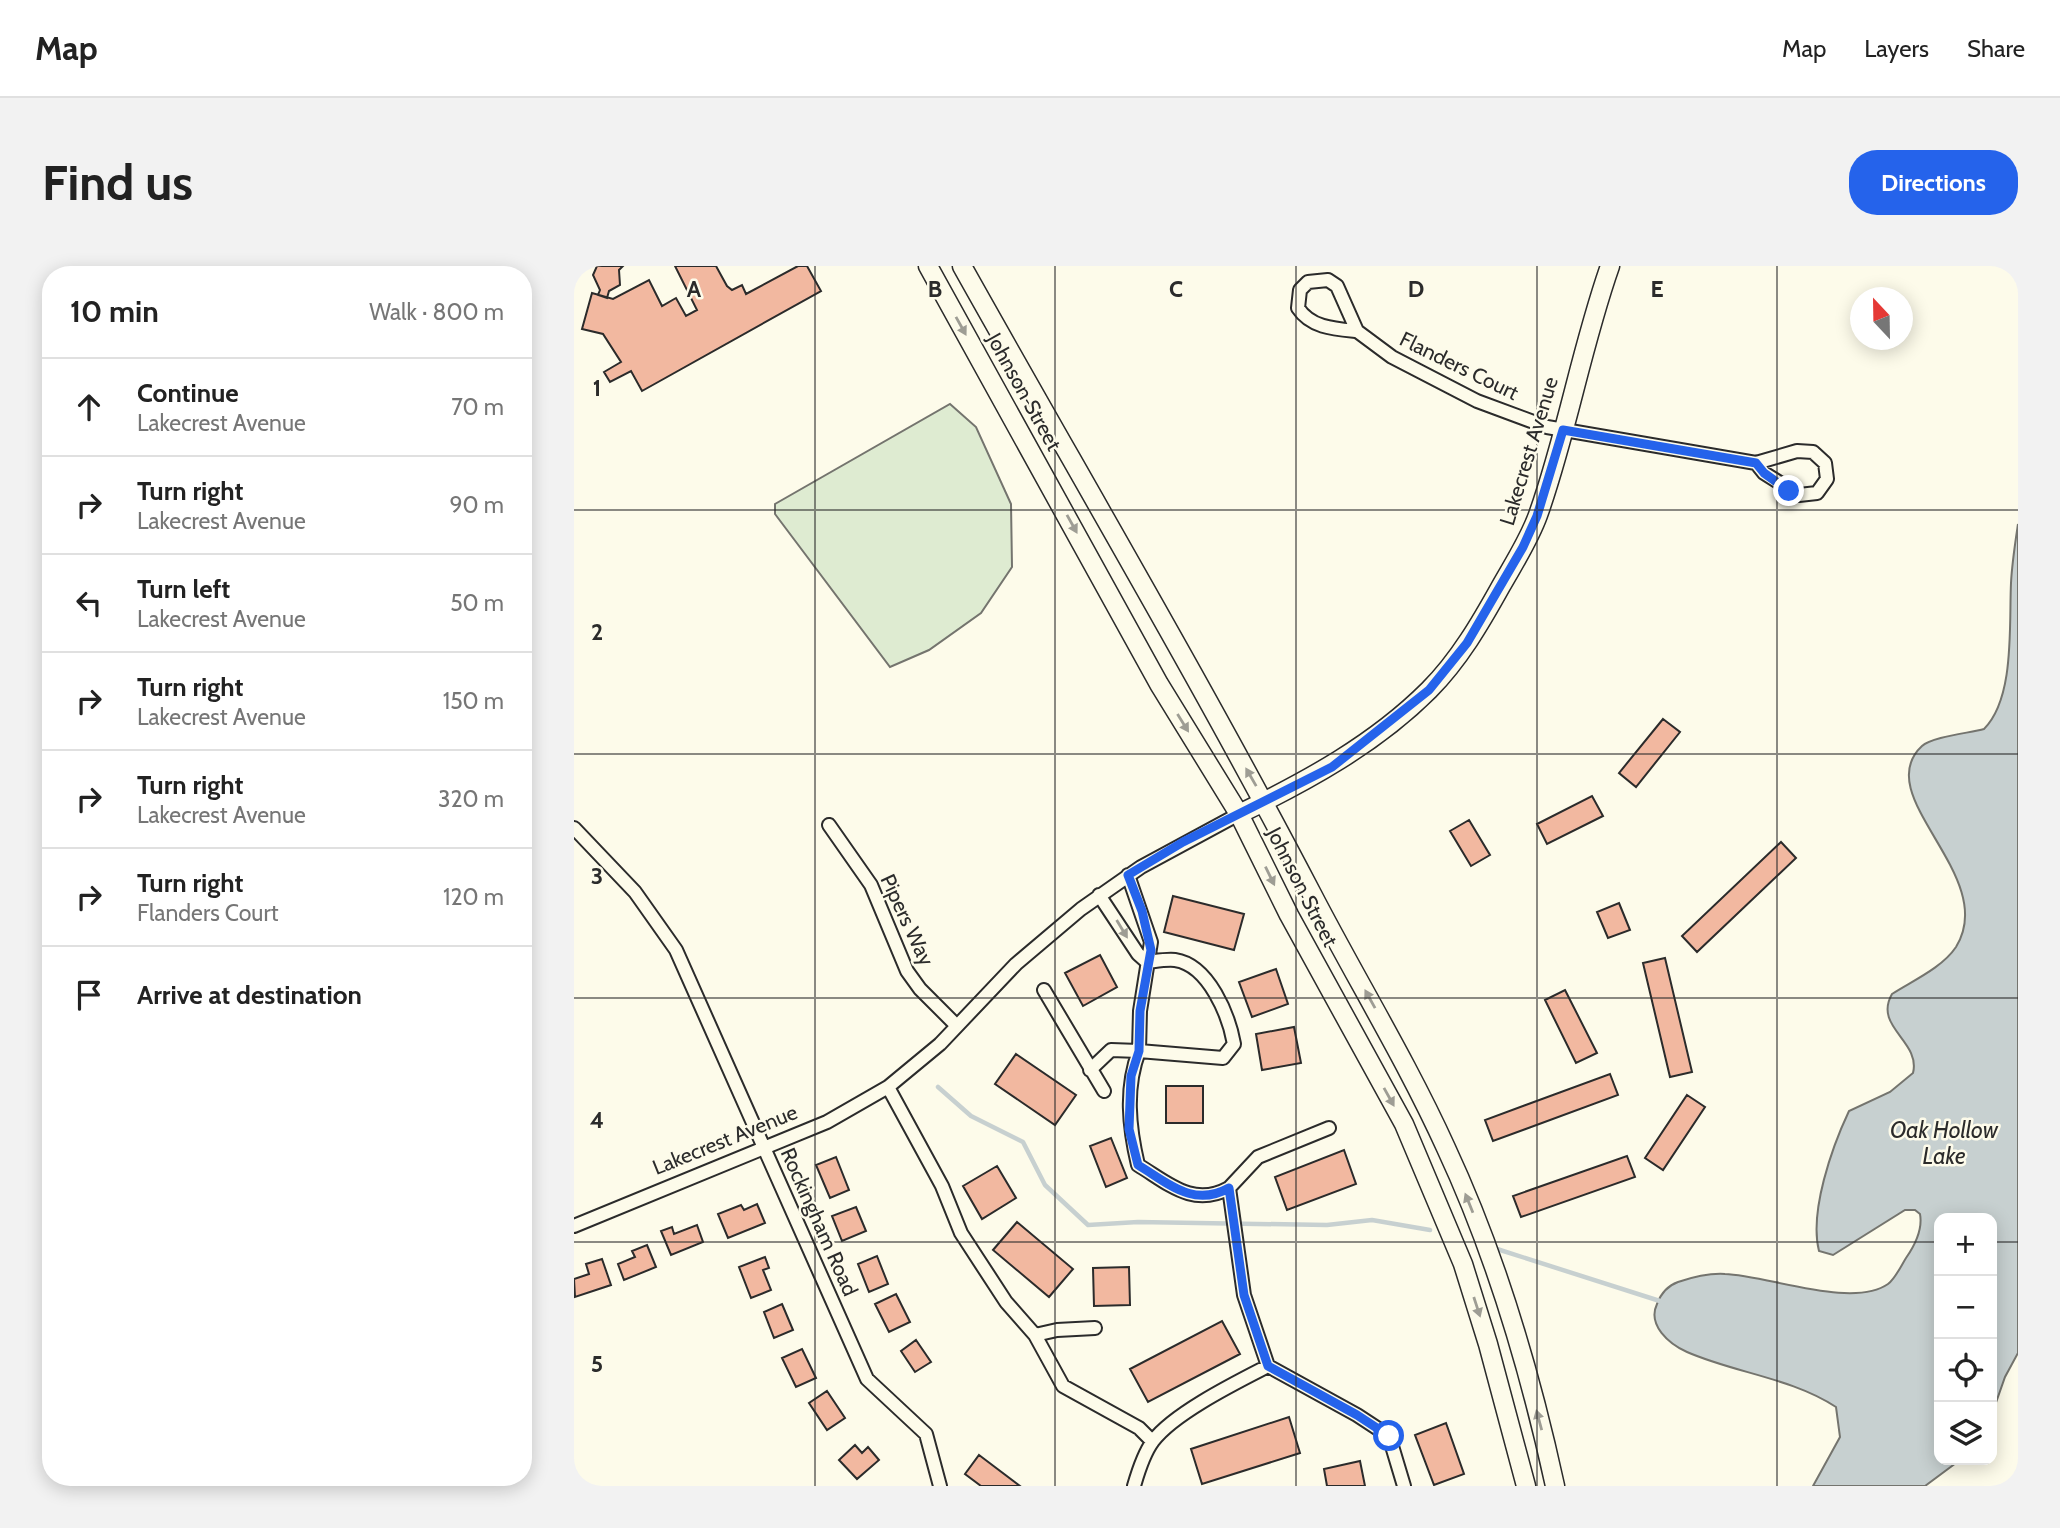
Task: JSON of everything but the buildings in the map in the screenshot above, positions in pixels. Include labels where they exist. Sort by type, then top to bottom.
[{"type":"main road","name":"Johnson Street","points":[[928,266],[1159,684],[1240,814],[1289,915],[1404,1124],[1463,1264],[1489,1343],[1526,1486]]},
{"type":"main road","name":"Johnson Street","points":[[962,266],[1265,802],[1389,1032],[1447,1149],[1489,1253],[1517,1339],[1555,1486]]},
{"type":"main road","name":"Lakecrest Avenue","points":[[1240,814],[1332,767],[1390,724],[1429,690],[1467,643],[1523,547],[1537,516],[1563,430],[1585,342],[1610,266]]},
{"type":"street","name":"Flanders Court","points":[[1357,331],[1335,330],[1311,322],[1298,308],[1300,290],[1308,282],[1328,279],[1337,286],[1357,331],[1392,357],[1477,401],[1563,430],[1756,463],[1797,451],[1813,452],[1825,463],[1827,479],[1817,493],[1799,495],[1764,473],[1756,463]]},
{"type":"street","name":"Lakecrest Avenue","points":[[574,1226],[827,1122],[888,1087],[957,1026],[1032,949],[1099,895],[1128,875],[1240,814]]},
{"type":"street","name":"Pipers Way","points":[[829,825],[871,885],[907,971],[920,989],[957,1026]]},
{"type":"street","name":"Rockingham Road","points":[[574,828],[635,892],[676,950],[867,1379],[926,1434],[940,1486]]},
{"type":"street","points":[[1128,875],[1151,942],[1138,1038],[1139,1051],[1131,1076],[1129,1129],[1138,1165],[1188,1194],[1212,1197],[1229,1188],[1258,1157],[1329,1128]]},
{"type":"street","points":[[1090,1070],[1111,1050],[1223,1058],[1234,1044],[1224,1010],[1214,990],[1196,972],[1177,960],[1147,962],[1138,954],[1099,895]]},
{"type":"street","points":[[1044,990],[1104,1091]]},
{"type":"street","points":[[888,1087],[942,1186],[961,1233],[1006,1302],[1035,1335],[1063,1385],[1139,1428],[1153,1441]]},
{"type":"street","points":[[1229,1188],[1244,1295],[1268,1366],[1357,1415],[1389,1436],[1404,1486]]},
{"type":"street","points":[[1035,1335],[1057,1330],[1095,1328]]},
{"type":"street","points":[[1134,1486],[1153,1441],[1197,1406],[1268,1366]]},
{"type":"green space","points":[[950,404],[976,427],[1011,504],[1012,567],[981,613],[929,650],[890,667],[775,514],[775,504]]},
{"type":"water","name":"Oak Hollow Lake","points":[[2018,524],[2018,1353],[1997,1400],[1997,1213],[1934,1213],[1934,1465],[1953,1465],[1925,1486],[1813,1486],[1840,1437],[1836,1407],[1801,1389],[1680,1349],[1667,1339],[1657,1326],[1655,1312],[1660,1296],[1671,1286],[1690,1278],[1713,1274],[1742,1276],[1831,1292],[1872,1291],[1891,1282],[1915,1243],[1920,1214],[1915,1210],[1905,1210],[1833,1255],[1819,1251],[1817,1218],[1829,1161],[1849,1111],[1890,1092],[1913,1073],[1914,1062],[1910,1052],[1888,1016],[1892,994],[1935,968],[1950,955],[1956,947],[1965,920],[1962,893],[1911,789],[1910,766],[1922,746],[1927,743],[1984,729],[1994,716],[2006,680],[2011,576]]},
{"type":"waterway","points":[[938,1087],[971,1116],[1023,1142],[1045,1185],[1088,1225],[1138,1222],[1327,1225],[1372,1220],[1430,1230]]},
{"type":"waterway","points":[[1497,1249],[1663,1302]]},
{"type":"route","points":[[1389,1436],[1357,1415],[1268,1366],[1244,1295],[1229,1188],[1212,1197],[1188,1194],[1138,1165],[1129,1129],[1131,1076],[1139,1051],[1140,1011],[1151,942],[1128,875],[1183,842],[1332,767],[1390,724],[1429,690],[1467,643],[1523,547],[1537,516],[1563,430],[1756,463],[1764,473],[1789,491]]}]
